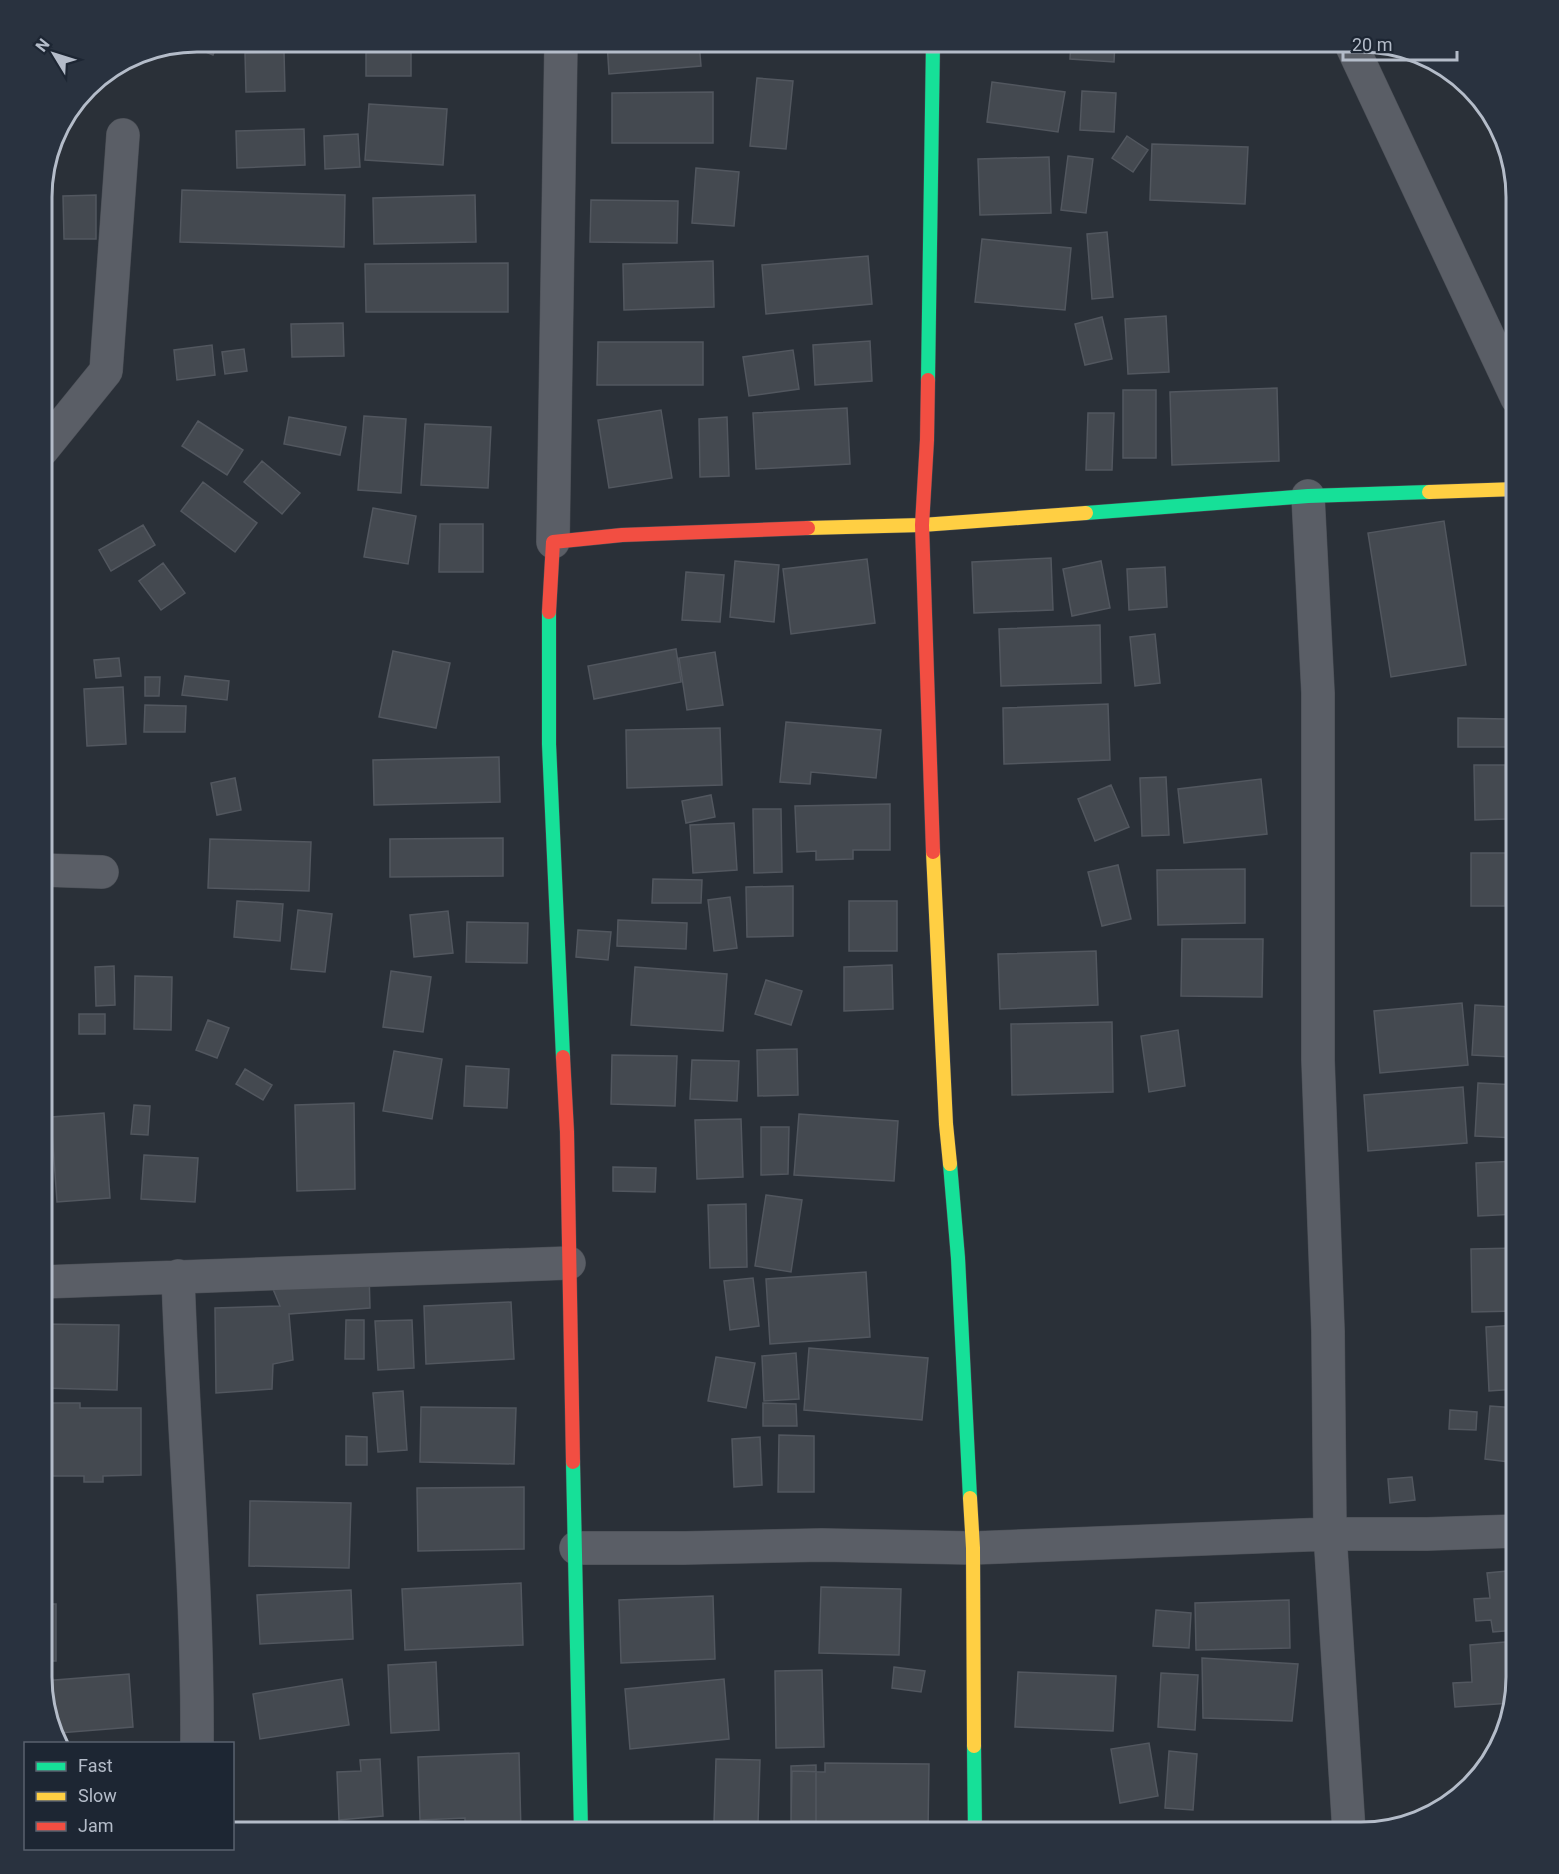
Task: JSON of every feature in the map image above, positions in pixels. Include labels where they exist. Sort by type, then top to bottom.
[{"type":"street","points":[[561,52],[554,542],[548,628],[549,744],[567,1132],[570,1394],[576,1548],[581,1822]]},
{"type":"street","points":[[933,53],[927,428],[921,525],[946,1124],[958,1258],[973,1548],[975,1822]]},
{"type":"street","points":[[1355,53],[1506,375]]},
{"type":"street","points":[[53,437],[106,371],[123,135]]},
{"type":"street","points":[[554,542],[622,535],[921,525],[1308,496],[1506,489]]},
{"type":"street","points":[[1308,496],[1318,693],[1318,1060],[1328,1332],[1330,1534],[1347,1822]]},
{"type":"street","points":[[53,870],[102,872]]},
{"type":"street","points":[[52,1282],[569,1263]]},
{"type":"street","points":[[178,1276],[182,1394],[192,1536],[197,1742]]},
{"type":"street","points":[[576,1548],[822,1545],[973,1548],[1330,1534],[1506,1531]]},
{"type":"building","points":[[284,52],[285,91],[246,92],[245,53]]},
{"type":"building","points":[[366,52],[411,52],[411,76],[366,76]]},
{"type":"building","points":[[608,52],[700,52],[701,66],[609,74]]},
{"type":"building","points":[[1070,53],[1114,53],[1114,62],[1070,59]]},
{"type":"building","points":[[757,78],[793,81],[786,149],[750,146]]},
{"type":"building","points":[[992,82],[1065,92],[1058,132],[987,122]]},
{"type":"building","points":[[1082,91],[1116,93],[1114,132],[1080,130]]},
{"type":"building","points":[[713,92],[713,143],[612,143],[612,93]]},
{"type":"building","points":[[369,104],[447,109],[443,165],[365,160]]},
{"type":"building","points":[[304,129],[305,165],[237,168],[236,131]]},
{"type":"building","points":[[358,134],[360,167],[325,169],[324,136]]},
{"type":"building","points":[[1127,136],[1148,150],[1133,172],[1112,158]]},
{"type":"building","points":[[1152,144],[1248,147],[1245,204],[1150,200]]},
{"type":"building","points":[[1068,156],[1093,159],[1086,213],[1061,210]]},
{"type":"building","points":[[1049,157],[1051,213],[980,215],[978,159]]},
{"type":"building","points":[[696,168],[739,172],[734,226],[692,223]]},
{"type":"building","points":[[182,190],[345,195],[344,247],[180,242]]},
{"type":"building","points":[[96,195],[96,239],[64,239],[63,196]]},
{"type":"building","points":[[475,195],[476,242],[374,244],[373,198]]},
{"type":"building","points":[[591,200],[678,201],[677,243],[590,242]]},
{"type":"building","points":[[1107,232],[1113,297],[1092,299],[1087,234]]},
{"type":"building","points":[[982,239],[1071,248],[1065,310],[975,302]]},
{"type":"building","points":[[868,256],[872,304],[766,314],[762,265]]},
{"type":"building","points":[[713,261],[714,307],[624,310],[623,264]]},
{"type":"building","points":[[508,263],[508,312],[366,312],[365,264]]},
{"type":"building","points":[[1166,316],[1169,372],[1128,374],[1125,319]]},
{"type":"building","points":[[1102,317],[1112,359],[1085,365],[1075,324]]},
{"type":"building","points":[[343,323],[344,356],[292,357],[291,324]]},
{"type":"building","points":[[870,341],[872,381],[815,385],[813,345]]},
{"type":"building","points":[[598,342],[703,342],[703,385],[597,385]]},
{"type":"building","points":[[212,345],[215,375],[177,380],[174,350]]},
{"type":"building","points":[[244,349],[247,371],[225,374],[222,352]]},
{"type":"building","points":[[793,350],[799,389],[749,396],[743,357]]},
{"type":"building","points":[[1277,388],[1279,461],[1172,465],[1170,392]]},
{"type":"building","points":[[1123,390],[1156,390],[1156,458],[1123,458]]},
{"type":"building","points":[[847,408],[850,464],[756,469],[753,413]]},
{"type":"building","points":[[661,410],[672,478],[609,488],[598,420]]},
{"type":"building","points":[[1088,413],[1114,413],[1112,470],[1086,470]]},
{"type":"building","points":[[364,416],[406,419],[401,493],[358,490]]},
{"type":"building","points":[[289,417],[346,427],[340,455],[284,444]]},
{"type":"building","points":[[727,417],[729,476],[700,477],[699,419]]},
{"type":"building","points":[[198,421],[243,450],[227,475],[182,446]]},
{"type":"building","points":[[425,424],[491,427],[488,488],[421,485]]},
{"type":"building","points":[[262,461],[300,493],[282,514],[244,482]]},
{"type":"building","points":[[203,482],[257,523],[235,552],[181,511]]},
{"type":"building","points":[[373,508],[416,516],[408,564],[364,557]]},
{"type":"building","points":[[1444,521],[1466,665],[1391,677],[1368,533]]},
{"type":"building","points":[[440,524],[483,524],[483,572],[439,572]]},
{"type":"building","points":[[143,525],[155,545],[111,571],[99,550]]},
{"type":"building","points":[[1051,558],[1053,610],[974,613],[972,562]]},
{"type":"building","points":[[867,559],[875,623],[791,634],[783,569]]},
{"type":"building","points":[[735,561],[779,565],[774,622],[730,617]]},
{"type":"building","points":[[1101,561],[1110,608],[1072,616],[1063,569]]},
{"type":"building","points":[[163,563],[185,593],[161,610],[139,581]]},
{"type":"building","points":[[1165,567],[1167,607],[1129,610],[1127,569]]},
{"type":"building","points":[[686,572],[724,575],[720,622],[682,620]]},
{"type":"building","points":[[1100,625],[1101,683],[1001,686],[999,629]]},
{"type":"building","points":[[1155,634],[1160,683],[1135,686],[1130,637]]},
{"type":"building","points":[[676,649],[681,682],[594,699],[588,666]]},
{"type":"building","points":[[393,651],[450,663],[436,728],[379,717]]},
{"type":"building","points":[[715,652],[723,705],[687,710],[679,658]]},
{"type":"building","points":[[119,658],[121,676],[96,678],[94,660]]},
{"type":"building","points":[[185,676],[229,681],[227,700],[182,695]]},
{"type":"building","points":[[145,677],[160,677],[159,696],[145,696]]},
{"type":"building","points":[[123,687],[126,744],[87,746],[84,689]]},
{"type":"building","points":[[1108,704],[1110,760],[1004,764],[1003,708]]},
{"type":"building","points":[[145,705],[186,706],[185,732],[144,732]]},
{"type":"building","points":[[1458,718],[1506,719],[1506,747],[1458,747]]},
{"type":"building","points":[[786,722],[881,730],[876,778],[811,772],[810,784],[780,782]]},
{"type":"building","points":[[720,728],[722,785],[627,788],[626,730]]},
{"type":"building","points":[[499,757],[500,802],[374,805],[373,760]]},
{"type":"building","points":[[1474,765],[1505,765],[1506,819],[1475,820]]},
{"type":"building","points":[[1166,777],[1169,835],[1142,836],[1140,778]]},
{"type":"building","points":[[235,778],[241,810],[217,815],[211,783]]},
{"type":"building","points":[[1261,779],[1267,834],[1184,843],[1178,789]]},
{"type":"building","points":[[1111,785],[1129,827],[1095,841],[1078,799]]},
{"type":"building","points":[[711,795],[715,817],[686,823],[682,801]]},
{"type":"building","points":[[890,804],[890,850],[853,850],[853,859],[816,860],[816,851],[797,852],[795,806]]},
{"type":"building","points":[[753,809],[781,809],[782,872],[754,873]]},
{"type":"building","points":[[734,823],[737,870],[693,873],[690,825]]},
{"type":"building","points":[[503,838],[503,876],[390,877],[390,839]]},
{"type":"building","points":[[210,839],[311,842],[309,891],[208,888]]},
{"type":"building","points":[[1471,853],[1506,853],[1505,906],[1471,906]]},
{"type":"building","points":[[1118,865],[1131,919],[1102,926],[1088,872]]},
{"type":"building","points":[[1245,869],[1245,923],[1158,925],[1157,870]]},
{"type":"building","points":[[653,879],[702,880],[701,903],[652,903]]},
{"type":"building","points":[[793,886],[793,936],[747,937],[746,887]]},
{"type":"building","points":[[730,897],[737,948],[714,951],[708,900]]},
{"type":"building","points":[[237,901],[283,904],[280,941],[234,937]]},
{"type":"building","points":[[849,901],[897,901],[897,951],[849,951]]},
{"type":"building","points":[[298,910],[332,914],[325,972],[291,969]]},
{"type":"building","points":[[448,911],[453,953],[414,957],[410,915]]},
{"type":"building","points":[[618,920],[687,923],[686,949],[617,946]]},
{"type":"building","points":[[467,922],[528,923],[527,963],[466,962]]},
{"type":"building","points":[[578,930],[611,932],[608,960],[576,957]]},
{"type":"building","points":[[1182,939],[1263,939],[1262,997],[1181,996]]},
{"type":"building","points":[[1096,951],[1098,1005],[1000,1009],[998,954]]},
{"type":"building","points":[[892,965],[893,1009],[844,1011],[844,967]]},
{"type":"building","points":[[114,966],[115,1005],[96,1006],[95,967]]},
{"type":"building","points":[[635,967],[727,974],[723,1031],[631,1025]]},
{"type":"building","points":[[391,971],[431,977],[423,1032],[383,1027]]},
{"type":"building","points":[[135,976],[172,977],[171,1030],[134,1029]]},
{"type":"building","points":[[766,980],[802,991],[791,1025],[755,1014]]},
{"type":"building","points":[[1462,1003],[1468,1065],[1380,1073],[1374,1011]]},
{"type":"building","points":[[1475,1005],[1506,1007],[1506,1057],[1472,1055]]},
{"type":"building","points":[[79,1014],[105,1014],[105,1034],[79,1034]]},
{"type":"building","points":[[208,1020],[229,1028],[217,1058],[196,1050]]},
{"type":"building","points":[[1112,1022],[1113,1092],[1012,1095],[1011,1024]]},
{"type":"building","points":[[1178,1030],[1185,1086],[1149,1092],[1141,1036]]},
{"type":"building","points":[[797,1049],[798,1095],[758,1096],[757,1050]]},
{"type":"building","points":[[394,1051],[442,1059],[432,1119],[383,1111]]},
{"type":"building","points":[[612,1055],[677,1056],[675,1106],[611,1104]]},
{"type":"building","points":[[692,1060],[739,1061],[737,1101],[690,1099]]},
{"type":"building","points":[[466,1066],[509,1069],[507,1108],[464,1106]]},
{"type":"building","points":[[245,1069],[272,1085],[263,1100],[236,1084]]},
{"type":"building","points":[[1478,1083],[1506,1084],[1506,1137],[1475,1136]]},
{"type":"building","points":[[1463,1087],[1467,1143],[1368,1151],[1364,1095]]},
{"type":"building","points":[[354,1103],[355,1189],[297,1191],[295,1105]]},
{"type":"building","points":[[134,1105],[150,1106],[148,1135],[131,1134]]},
{"type":"building","points":[[104,1113],[110,1198],[57,1202],[52,1117]]},
{"type":"building","points":[[799,1114],[898,1121],[894,1181],[794,1175]]},
{"type":"building","points":[[741,1119],[743,1177],[697,1179],[695,1120]]},
{"type":"building","points":[[761,1127],[789,1127],[788,1174],[761,1175]]},
{"type":"building","points":[[144,1155],[198,1158],[195,1202],[141,1199]]},
{"type":"building","points":[[1506,1162],[1506,1215],[1478,1216],[1476,1163]]},
{"type":"building","points":[[613,1167],[656,1168],[655,1192],[613,1191]]},
{"type":"building","points":[[766,1195],[802,1200],[791,1272],[755,1266]]},
{"type":"building","points":[[746,1204],[747,1267],[710,1268],[708,1205]]},
{"type":"building","points":[[1506,1248],[1506,1311],[1472,1312],[1471,1249]]},
{"type":"building","points":[[369,1271],[370,1308],[289,1314],[293,1360],[273,1364],[272,1389],[216,1393],[215,1308],[280,1306],[273,1289]]},
{"type":"building","points":[[866,1272],[870,1337],[770,1344],[766,1279]]},
{"type":"building","points":[[753,1278],[759,1326],[730,1330],[724,1281]]},
{"type":"building","points":[[511,1302],[514,1359],[426,1364],[424,1306]]},
{"type":"building","points":[[346,1320],[364,1320],[364,1359],[345,1359]]},
{"type":"building","points":[[412,1320],[414,1368],[378,1370],[375,1321]]},
{"type":"building","points":[[52,1324],[119,1325],[117,1390],[52,1388]]},
{"type":"building","points":[[1506,1326],[1506,1390],[1489,1391],[1486,1327]]},
{"type":"building","points":[[809,1348],[928,1358],[922,1420],[804,1410]]},
{"type":"building","points":[[796,1353],[799,1399],[764,1401],[762,1356]]},
{"type":"building","points":[[716,1357],[755,1363],[746,1408],[708,1401]]},
{"type":"building","points":[[403,1391],[407,1450],[378,1452],[373,1393]]},
{"type":"building","points":[[52,1403],[80,1403],[80,1408],[141,1408],[141,1475],[103,1476],[103,1482],[84,1482],[84,1476],[52,1476]]},
{"type":"building","points":[[763,1403],[796,1404],[797,1426],[763,1426]]},
{"type":"building","points":[[1490,1406],[1506,1407],[1506,1462],[1485,1459]]},
{"type":"building","points":[[421,1407],[516,1408],[514,1464],[420,1462]]},
{"type":"building","points":[[1450,1410],[1477,1412],[1476,1430],[1449,1429]]},
{"type":"building","points":[[779,1435],[814,1436],[814,1492],[778,1492]]},
{"type":"building","points":[[346,1436],[367,1437],[367,1465],[346,1465]]},
{"type":"building","points":[[760,1437],[762,1485],[734,1487],[732,1439]]},
{"type":"building","points":[[1412,1477],[1415,1500],[1390,1503],[1388,1479]]},
{"type":"building","points":[[524,1487],[524,1549],[418,1551],[417,1488]]},
{"type":"building","points":[[250,1501],[351,1503],[349,1568],[249,1566]]},
{"type":"building","points":[[1506,1571],[1506,1631],[1493,1632],[1491,1620],[1476,1621],[1474,1599],[1490,1598],[1487,1573]]},
{"type":"building","points":[[521,1583],[523,1645],[405,1650],[402,1589]]},
{"type":"building","points":[[821,1587],[901,1589],[899,1655],[819,1653]]},
{"type":"building","points":[[351,1590],[353,1639],[260,1644],[257,1595]]},
{"type":"building","points":[[713,1596],[715,1659],[621,1663],[619,1600]]},
{"type":"building","points":[[1289,1600],[1290,1648],[1196,1650],[1195,1603]]},
{"type":"building","points":[[52,1604],[56,1604],[56,1661],[52,1661]]},
{"type":"building","points":[[1156,1610],[1191,1613],[1189,1648],[1153,1646]]},
{"type":"building","points":[[1506,1642],[1504,1704],[1455,1707],[1453,1683],[1472,1682],[1470,1645]]},
{"type":"building","points":[[1202,1658],[1298,1664],[1292,1721],[1203,1718]]},
{"type":"building","points":[[436,1662],[439,1730],[391,1733],[388,1665]]},
{"type":"building","points":[[894,1667],[925,1671],[921,1692],[892,1688]]},
{"type":"building","points":[[822,1670],[824,1747],[776,1748],[775,1671]]},
{"type":"building","points":[[1018,1672],[1116,1676],[1113,1731],[1015,1727]]},
{"type":"building","points":[[1161,1673],[1198,1675],[1195,1730],[1158,1727]]},
{"type":"building","points":[[129,1674],[133,1727],[64,1733],[55,1704],[52,1680]]},
{"type":"building","points":[[342,1679],[349,1725],[260,1739],[253,1694]]},
{"type":"building","points":[[724,1679],[729,1739],[630,1749],[625,1689]]},
{"type":"building","points":[[1149,1743],[1158,1796],[1120,1803],[1111,1749]]},
{"type":"building","points":[[1169,1751],[1197,1754],[1193,1810],[1165,1808]]},
{"type":"building","points":[[519,1753],[521,1822],[465,1822],[465,1818],[420,1820],[418,1757]]},
{"type":"building","points":[[380,1759],[383,1816],[339,1820],[337,1772],[361,1771],[360,1760]]},
{"type":"building","points":[[716,1759],[760,1760],[758,1822],[714,1822]]},
{"type":"building","points":[[825,1763],[929,1764],[928,1822],[791,1821],[792,1771],[825,1772]]},
{"type":"building","points":[[816,1765],[816,1822],[791,1822],[791,1766]]},
{"type":"traffic: fast","points":[[928,380],[933,53]]},
{"type":"traffic: fast","points":[[1086,513],[1308,496],[1429,492]]},
{"type":"traffic: fast","points":[[549,612],[549,744],[563,1057]]},
{"type":"traffic: fast","points":[[950,1164],[958,1258],[970,1498]]},
{"type":"traffic: fast","points":[[573,1462],[581,1822]]},
{"type":"traffic: fast","points":[[974,1746],[975,1822]]},
{"type":"traffic: slow","points":[[1429,492],[1506,489]]},
{"type":"traffic: slow","points":[[808,528],[922,525],[1086,513]]},
{"type":"traffic: slow","points":[[933,852],[946,1124],[950,1164]]},
{"type":"traffic: slow","points":[[970,1498],[973,1548],[974,1746]]},
{"type":"traffic: jam","points":[[928,380],[922,525],[933,852]]},
{"type":"traffic: jam","points":[[549,612],[553,542],[622,535],[808,528]]},
{"type":"traffic: jam","points":[[563,1057],[567,1132],[573,1462]]}]
